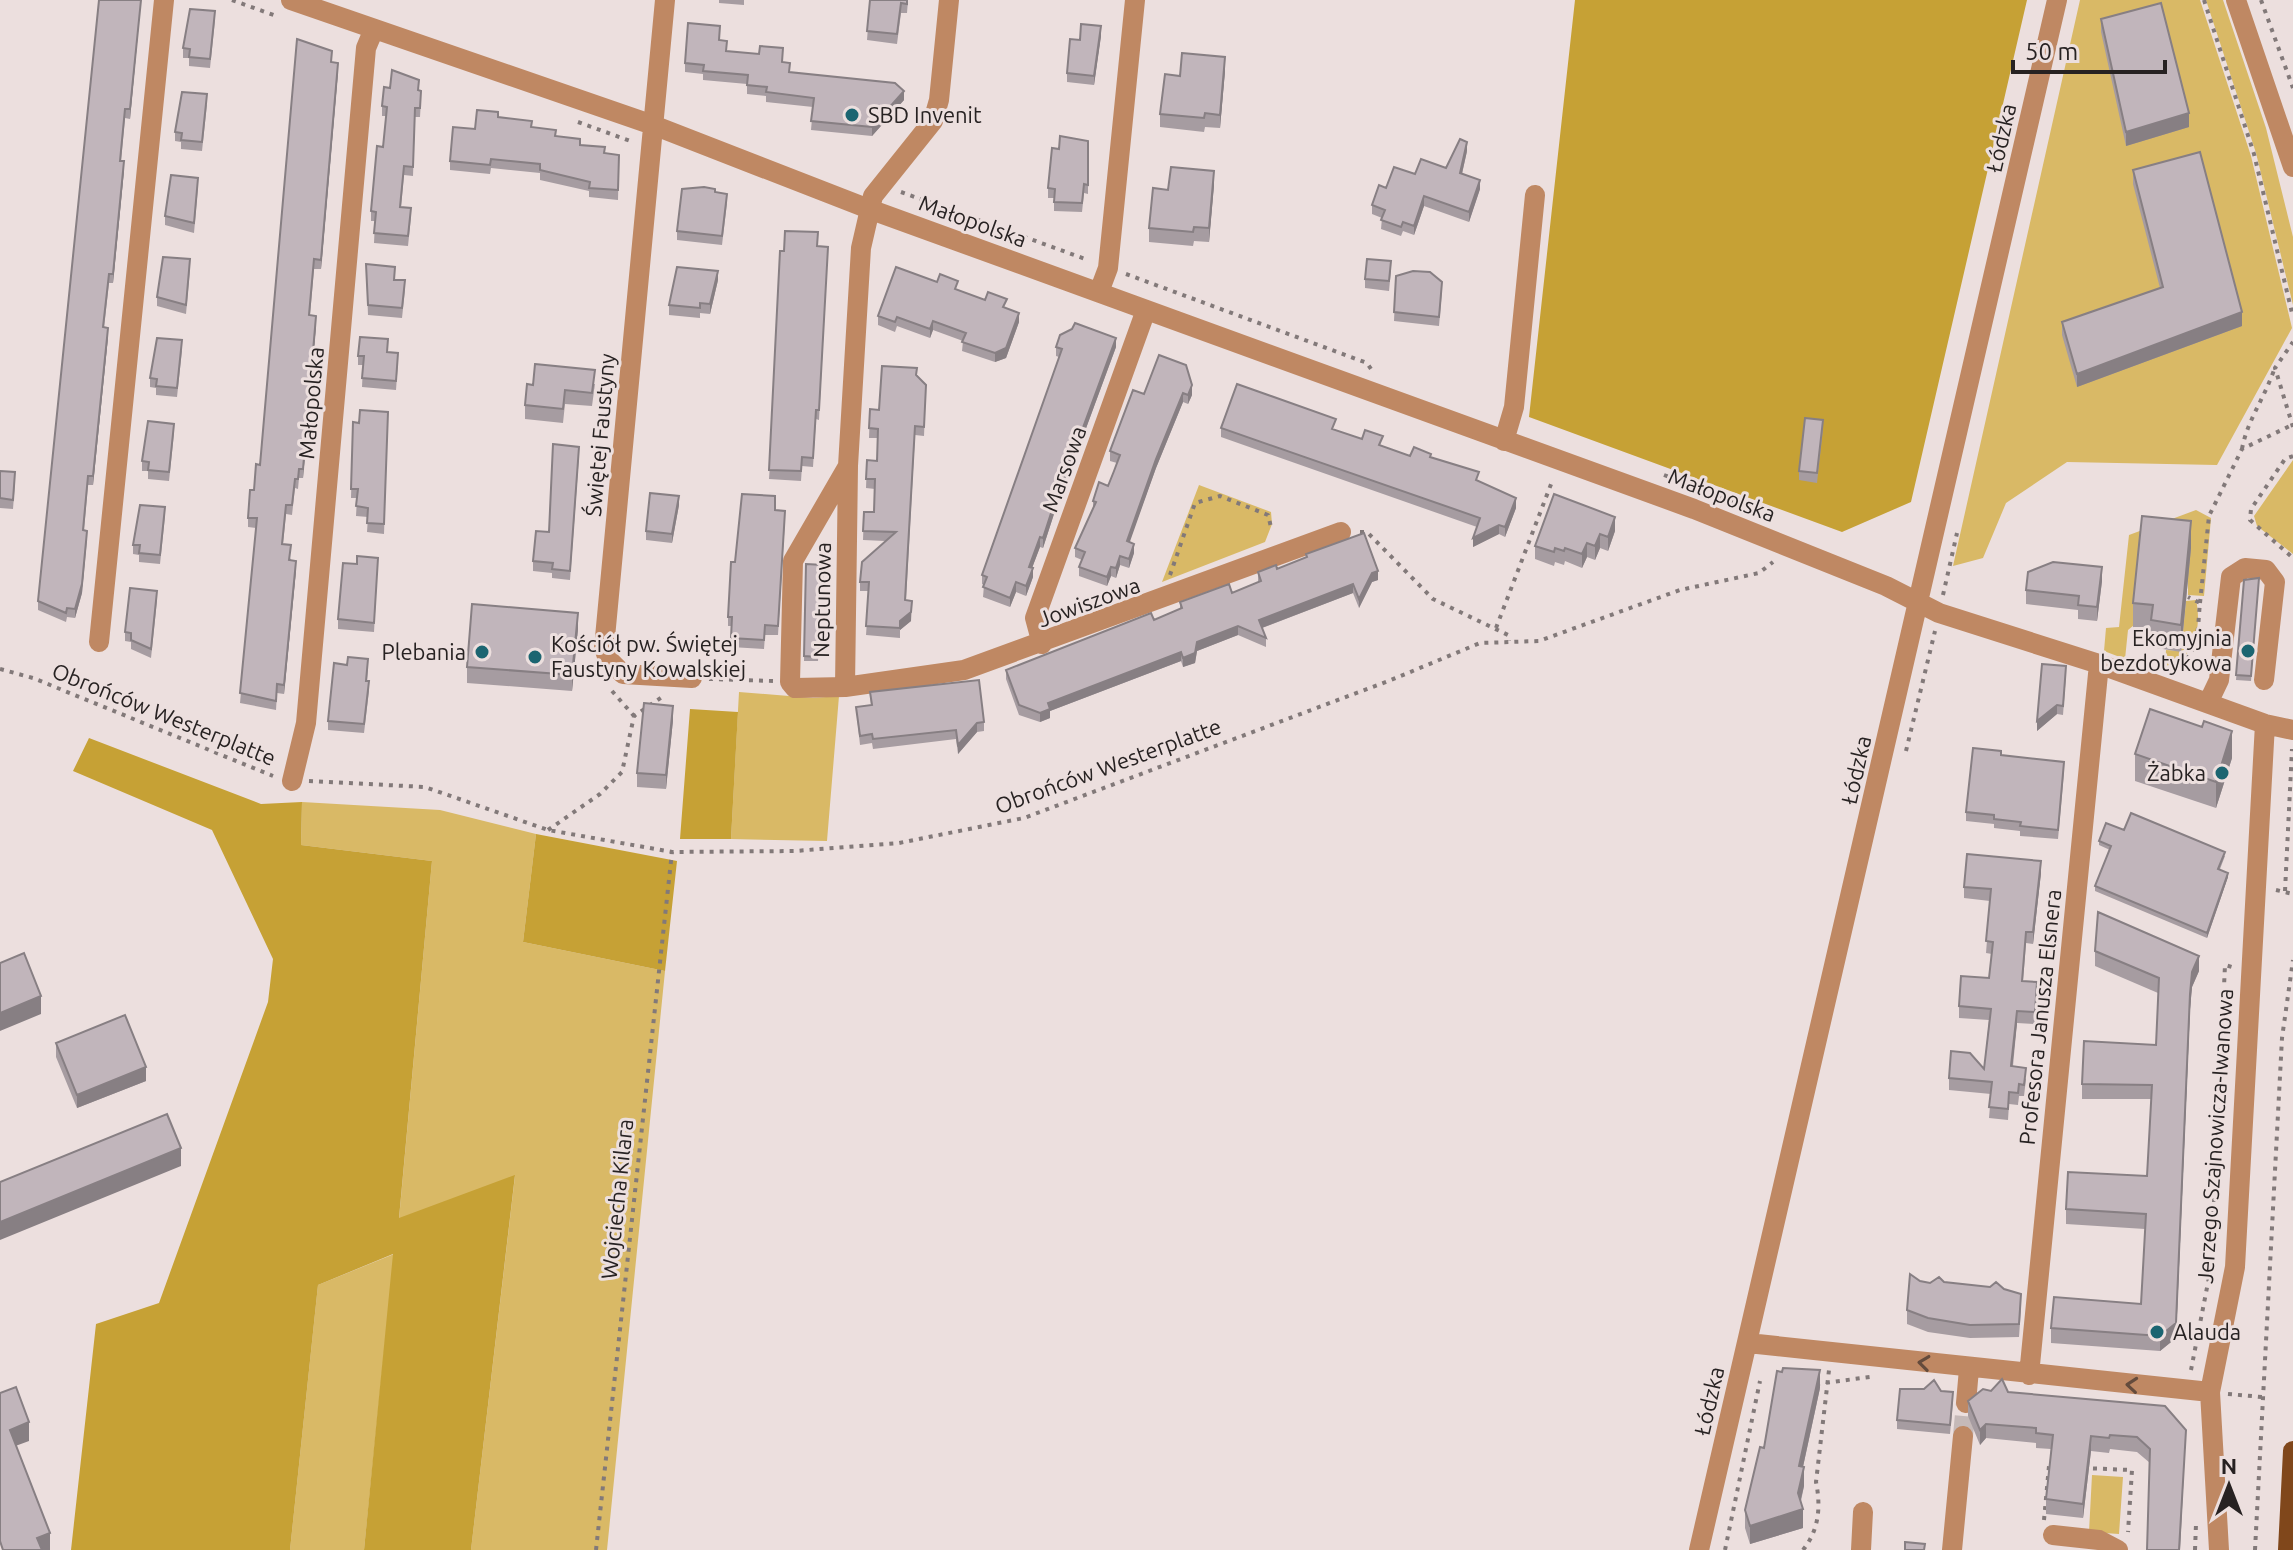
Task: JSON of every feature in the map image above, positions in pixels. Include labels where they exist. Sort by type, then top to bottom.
[{"type":"main road","points":[[2288,1550],[2293,1451]]},
{"type":"street","points":[[99,642],[164,0]]},
{"type":"street","name":"Małopolska","points":[[291,0],[653,125],[869,209],[1783,544],[1886,586],[1919,604],[2265,724],[2293,730]]},
{"type":"street","points":[[653,125],[665,0]]},
{"type":"street","name":"Neptunowa","points":[[848,466],[793,561],[790,682],[795,688],[845,687],[848,466],[861,248],[869,209],[881,185],[933,121],[939,100],[949,0]]},
{"type":"street","points":[[1099,292],[1108,268],[1135,0]]},
{"type":"street","name":"Łódzka","points":[[1699,1550],[2057,0]]},
{"type":"street","points":[[2236,0],[2293,167]]},
{"type":"street","name":"Małopolska","points":[[292,781],[306,723],[366,48],[374,29]]},
{"type":"street","name":"Świętej Faustyny","points":[[653,125],[604,648],[608,659],[623,674],[692,678]]},
{"type":"street","points":[[1504,441],[1514,407],[1535,195]]},
{"type":"street","name":"Marsowa","points":[[1042,644],[1035,618],[1146,310]]},
{"type":"street","name":"Jowiszowa","points":[[845,687],[964,670],[1174,596],[1341,532]]},
{"type":"street","points":[[2208,703],[2219,680],[2231,577],[2245,568],[2266,570],[2275,582],[2264,680]]},
{"type":"street","name":"Profesora Janusza Elsnera","points":[[2029,1375],[2099,664]]},
{"type":"street","name":"Jerzego Szajnowicza-Iwanowa","points":[[2219,1550],[2200,1391],[2235,1267],[2265,724]]},
{"type":"street","points":[[1748,1343],[1969,1369],[2200,1391]]},
{"type":"street","points":[[1966,1403],[1969,1369]]},
{"type":"street","points":[[1952,1550],[1963,1436]]},
{"type":"street","points":[[1861,1550],[1863,1512]]},
{"type":"street","points":[[2053,1535],[2099,1540],[2123,1548]]},
{"type":"path","points":[[2204,0],[2254,154],[2293,317]]},
{"type":"path","points":[[2261,0],[2293,88]]},
{"type":"path","points":[[2163,669],[2185,661],[2196,648],[2209,516],[2242,449],[2246,428],[2263,402],[2275,368],[2293,342]]},
{"type":"path","points":[[2242,449],[2293,426],[2275,368]]},
{"type":"path","points":[[2293,456],[2285,459],[2251,509],[2250,520],[2293,558]]},
{"type":"path","points":[[1496,628],[1553,479]]},
{"type":"path","points":[[1174,596],[1168,579],[1195,503],[1220,496],[1268,515],[1271,527]]},
{"type":"path","points":[[1341,532],[1367,532],[1433,599],[1496,628],[1508,635],[1509,641]]},
{"type":"path","name":"Obrońców Westerplatte","points":[[0,669],[33,678],[261,774],[292,781],[425,787],[548,830],[672,852],[795,851],[899,843],[1024,818],[1391,680],[1480,643],[1539,641],[1680,590],[1759,573],[1774,561],[1783,544]]},
{"type":"path","points":[[2188,597],[2200,603]]},
{"type":"path","points":[[2185,661],[2186,671]]},
{"type":"path","points":[[548,830],[600,794],[622,772],[634,716],[692,678],[790,682]]},
{"type":"path","points":[[2285,891],[2293,730]]},
{"type":"path","name":"Wojciecha Kilara","points":[[596,1550],[672,852]]},
{"type":"path","points":[[2255,1550],[2282,1038],[2293,960]]},
{"type":"path","points":[[2250,974],[2225,965],[2211,1267],[2192,1352],[2200,1391],[2262,1397]]},
{"type":"path","points":[[1803,1550],[1816,1535],[1819,1495],[1816,1482],[1832,1353]]},
{"type":"path","points":[[1725,1550],[1761,1389],[1759,1376]]},
{"type":"path","points":[[2053,1535],[2054,1521],[2044,1520],[2049,1466],[2063,1467]]},
{"type":"path","points":[[2077,1468],[2132,1470],[2123,1548]]},
{"type":"path","points":[[2195,1550],[2196,1520]]},
{"type":"shaded area","points":[[1575,0],[2027,0],[1911,502],[1842,532],[1529,417]]},
{"type":"shaded area","points":[[2080,0],[2200,0],[2251,156],[2292,328],[2217,465],[2067,462],[2006,503],[1983,558],[1953,566]]},
{"type":"shaded area","points":[[2206,0],[2223,0],[2266,128],[2293,237],[2293,305],[2256,153]]},
{"type":"shaded area","points":[[2293,460],[2293,554],[2257,526],[2254,516]]},
{"type":"shaded area","points":[[1199,485],[1271,512],[1272,524],[1265,542],[1162,582]]},
{"type":"shaded area","points":[[2196,510],[2211,518],[2204,596],[2188,595],[2188,581],[2128,630],[2125,659],[2104,651],[2106,628],[2119,627],[2129,535]]},
{"type":"shaded area","points":[[2196,600],[2197,631],[2190,650],[2183,658],[2165,666],[2166,650],[2181,651],[2186,601]]},
{"type":"shaded area","points":[[739,692],[813,698],[839,696],[827,841],[731,839]]},
{"type":"shaded area","points":[[690,709],[738,712],[731,839],[680,839]]},
{"type":"shaded area","points":[[89,738],[261,804],[302,802],[301,845],[432,861],[399,1218],[515,1175],[471,1550],[364,1550],[393,1254],[318,1285],[290,1550],[71,1550],[96,1324],[159,1303],[268,1002],[273,959],[212,830],[73,771]]},
{"type":"shaded area","points":[[302,802],[440,810],[536,834],[523,942],[665,971],[607,1550],[471,1550],[515,1176],[399,1219],[432,861],[301,845]]},
{"type":"shaded area","points":[[536,834],[677,861],[665,971],[523,942]]},
{"type":"shaded area","points":[[394,1254],[364,1550],[290,1550],[318,1285]]},
{"type":"shaded area","points":[[2092,1475],[2123,1477],[2119,1534],[2089,1532]]},
{"type":"building","points":[[99,0],[141,0],[130,109],[125,109],[120,161],[124,161],[113,274],[109,274],[103,327],[108,328],[93,476],[88,476],[83,530],[87,531],[82,584],[75,609],[67,608],[66,613],[38,601]]},
{"type":"building","points":[[870,0],[907,0],[907,4],[901,3],[897,34],[867,31]]},
{"type":"building","points":[[2161,3],[2189,113],[2126,132],[2101,19]]},
{"type":"building","points":[[190,9],[215,11],[210,59],[189,57],[190,49],[183,48]]},
{"type":"building","points":[[688,23],[720,26],[719,40],[727,41],[726,51],[759,54],[760,46],[783,48],[782,62],[790,63],[789,72],[895,83],[904,91],[872,127],[811,121],[814,98],[766,92],[767,87],[747,85],[748,75],[703,71],[704,65],[685,63]]},
{"type":"building","points":[[1081,24],[1101,26],[1094,76],[1067,73],[1070,39],[1080,40]]},
{"type":"building","points":[[297,39],[332,51],[331,62],[338,63],[321,260],[314,259],[309,315],[316,316],[303,469],[299,469],[298,479],[295,479],[292,505],[286,505],[282,544],[291,545],[289,560],[296,561],[284,685],[277,684],[276,701],[240,693],[257,518],[248,518],[250,490],[254,490],[256,464],[260,465]]},
{"type":"building","points":[[1182,53],[1225,57],[1220,115],[1205,113],[1204,118],[1160,114],[1165,74],[1180,76]]},
{"type":"building","points":[[392,70],[419,80],[418,90],[421,91],[420,108],[415,108],[413,167],[404,166],[400,207],[411,208],[408,236],[374,233],[376,212],[371,211],[377,146],[383,147],[387,107],[382,106],[384,87],[390,88]]},
{"type":"building","points":[[182,92],[207,94],[202,142],[181,140],[182,133],[175,132]]},
{"type":"building","points":[[477,110],[498,112],[498,117],[532,121],[531,127],[556,130],[555,136],[580,139],[580,145],[605,147],[604,153],[619,155],[618,190],[589,188],[590,182],[540,170],[540,164],[491,159],[490,165],[450,161],[453,127],[475,129]]},
{"type":"building","points":[[1060,136],[1088,141],[1088,185],[1084,184],[1082,203],[1054,202],[1055,189],[1048,188],[1052,148],[1059,149]]},
{"type":"building","points":[[1460,139],[1467,142],[1460,173],[1480,180],[1469,212],[1424,196],[1414,226],[1403,222],[1401,227],[1381,220],[1385,210],[1372,205],[1379,185],[1386,188],[1394,167],[1415,174],[1421,159],[1446,168]]},
{"type":"building","points":[[2200,152],[2242,312],[2077,374],[2062,322],[2163,287],[2133,170]]},
{"type":"building","points":[[1171,167],[1214,171],[1209,228],[1194,227],[1193,232],[1149,228],[1153,188],[1168,190]]},
{"type":"building","points":[[171,175],[198,178],[194,223],[165,216]]},
{"type":"building","points":[[704,187],[727,194],[722,236],[677,231],[682,189]]},
{"type":"building","points":[[785,231],[818,232],[817,246],[828,247],[819,410],[816,410],[813,458],[802,457],[801,471],[769,470],[780,251],[784,251]]},
{"type":"building","points":[[163,257],[190,259],[186,305],[157,297]]},
{"type":"building","points":[[1367,259],[1391,261],[1389,281],[1365,279]]},
{"type":"building","points":[[366,264],[395,267],[394,280],[405,280],[402,308],[368,305]]},
{"type":"building","points":[[677,267],[718,271],[710,304],[700,303],[700,308],[669,305]]},
{"type":"building","points":[[896,267],[937,282],[940,274],[958,281],[955,289],[985,300],[988,292],[1007,299],[1003,307],[1019,313],[1006,348],[995,353],[962,342],[966,333],[933,321],[930,329],[897,317],[895,322],[878,316]]},
{"type":"building","points":[[1413,271],[1430,272],[1442,282],[1439,317],[1394,312],[1396,276]]},
{"type":"building","points":[[1075,323],[1116,338],[1078,441],[1075,439],[1043,538],[1040,537],[1029,567],[1033,568],[1026,586],[1016,582],[1010,598],[983,587],[987,577],[982,575],[1062,349],[1056,347],[1060,335],[1072,329]]},
{"type":"building","points":[[360,337],[388,339],[387,352],[398,353],[396,381],[362,378],[364,356],[358,356]]},
{"type":"building","points":[[157,338],[182,340],[177,388],[156,386],[157,379],[150,378]]},
{"type":"building","points":[[1159,355],[1186,365],[1192,385],[1188,395],[1183,393],[1156,459],[1127,541],[1134,544],[1129,559],[1120,556],[1116,568],[1111,567],[1107,577],[1079,567],[1085,552],[1075,548],[1096,502],[1093,501],[1099,482],[1108,486],[1120,455],[1110,451],[1133,390],[1144,394]]},
{"type":"building","points":[[535,364],[595,370],[592,393],[565,390],[563,409],[525,405],[527,384],[533,385]]},
{"type":"building","points":[[882,366],[917,368],[916,375],[926,385],[924,427],[915,426],[905,600],[912,601],[911,612],[900,621],[900,628],[866,626],[869,582],[860,582],[862,562],[896,532],[863,531],[864,512],[874,512],[875,479],[866,479],[867,460],[877,461],[878,429],[869,428],[870,409],[879,410]]},
{"type":"building","points":[[1237,384],[1336,419],[1332,429],[1362,439],[1365,430],[1383,436],[1379,445],[1410,456],[1414,447],[1431,454],[1430,457],[1479,472],[1476,480],[1516,498],[1505,527],[1499,525],[1473,538],[1480,518],[1221,428]]},
{"type":"building","points":[[360,410],[388,412],[384,524],[367,523],[368,508],[356,506],[358,489],[351,489],[353,422],[359,423]]},
{"type":"building","points":[[1805,418],[1823,420],[1817,473],[1799,471]]},
{"type":"building","points":[[148,421],[174,424],[169,472],[148,470],[149,462],[142,461]]},
{"type":"building","points":[[553,444],[579,447],[570,571],[552,569],[553,563],[533,561],[536,531],[549,532]]},
{"type":"building","points":[[0,471],[15,472],[13,500],[0,498]]},
{"type":"building","points":[[650,493],[679,496],[672,534],[646,531]]},
{"type":"building","points":[[742,494],[775,496],[775,510],[785,511],[778,626],[765,625],[764,640],[731,638],[732,617],[728,617],[731,562],[735,562]]},
{"type":"building","points":[[1554,494],[1615,517],[1608,537],[1600,534],[1595,546],[1587,543],[1582,554],[1565,548],[1564,551],[1555,548],[1554,552],[1535,546]]},
{"type":"building","points":[[140,505],[165,507],[160,555],[139,553],[140,545],[133,545]]},
{"type":"building","points":[[2142,516],[2191,521],[2181,625],[2151,620],[2153,605],[2133,603]]},
{"type":"building","points":[[1364,533],[1378,571],[1372,573],[1359,599],[1353,584],[1259,620],[1266,638],[1238,626],[1197,642],[1195,653],[1183,658],[1181,652],[1048,703],[1050,709],[1040,713],[1019,705],[1006,670],[1151,613],[1154,620],[1182,608],[1180,602],[1229,584],[1232,593],[1261,581],[1258,572],[1276,565],[1277,569],[1307,557],[1306,554]]},
{"type":"building","points":[[357,556],[378,558],[374,623],[338,619],[343,563],[357,564]]},
{"type":"building","points":[[2053,562],[2102,567],[2097,607],[2078,605],[2079,596],[2026,590],[2028,572]]},
{"type":"building","points":[[806,564],[823,565],[818,657],[804,656]]},
{"type":"building","name":"Ekomyjnia bezdotykowa","points":[[2259,578],[2251,676],[2236,675],[2244,580]]},
{"type":"building","points":[[130,588],[157,591],[151,649],[131,640],[131,633],[125,632]]},
{"type":"building","points":[[472,604],[578,613],[572,675],[467,667]]},
{"type":"building","points":[[348,657],[368,659],[364,724],[328,721],[334,663],[347,665]]},
{"type":"building","points":[[2042,664],[2066,666],[2063,706],[2057,705],[2037,721]]},
{"type":"building","points":[[979,680],[984,722],[977,723],[958,745],[956,730],[873,739],[872,734],[860,736],[856,707],[872,705],[870,692]]},
{"type":"building","points":[[644,703],[673,706],[666,775],[637,773]]},
{"type":"building","points":[[2150,709],[2202,727],[2204,721],[2232,731],[2216,782],[2135,754]]},
{"type":"building","points":[[1973,748],[2001,751],[2001,755],[2064,762],[2058,830],[2020,826],[2021,822],[1994,819],[1994,815],[1966,812]]},
{"type":"building","points":[[2131,813],[2225,852],[2218,869],[2228,873],[2207,933],[2095,886],[2111,846],[2099,841],[2106,823],[2124,830]]},
{"type":"building","points":[[1967,854],[2041,861],[2033,932],[2026,932],[2022,981],[2037,982],[2035,1012],[2017,1011],[2011,1066],[2026,1068],[2024,1085],[2019,1084],[2018,1093],[2009,1092],[2008,1109],[1989,1107],[1992,1082],[1949,1078],[1951,1051],[1970,1053],[1984,1069],[1991,1009],[1959,1006],[1961,976],[1989,978],[1993,942],[1986,941],[1991,889],[1964,887]]},
{"type":"building","points":[[2098,912],[2199,956],[2192,972],[2190,994],[2176,1323],[2160,1336],[2051,1328],[2054,1297],[2141,1304],[2146,1214],[2066,1209],[2068,1172],[2147,1176],[2152,1085],[2082,1084],[2084,1041],[2156,1045],[2159,978],[2095,951]]},
{"type":"building","points":[[24,953],[41,996],[0,1013],[0,963]]},
{"type":"building","points":[[125,1015],[146,1067],[77,1095],[56,1043]]},
{"type":"building","points":[[167,1114],[181,1148],[0,1222],[0,1182]]},
{"type":"building","points":[[1910,1274],[1930,1283],[1939,1277],[1944,1282],[1990,1287],[1996,1282],[2004,1289],[2021,1294],[2019,1324],[1970,1325],[1928,1318],[1907,1310]]},
{"type":"building","points":[[1783,1368],[1820,1370],[1799,1466],[1804,1467],[1798,1493],[1803,1509],[1750,1526],[1745,1510],[1760,1447],[1764,1448],[1777,1371],[1782,1372]]},
{"type":"building","points":[[2002,1379],[2008,1392],[2165,1406],[2186,1430],[2179,1550],[2147,1550],[2150,1449],[2137,1437],[2091,1436],[2083,1504],[2046,1499],[2053,1435],[2036,1433],[2036,1428],[1986,1424],[1980,1430],[1968,1401],[1983,1389],[1991,1391]]},
{"type":"building","points":[[1934,1380],[1941,1391],[1953,1392],[1950,1425],[1897,1420],[1900,1389],[1924,1389]]},
{"type":"building","points":[[16,1387],[29,1422],[10,1430],[50,1533],[37,1538],[42,1550],[3,1550],[0,1541],[0,1393]]},
{"type":"building","points":[[1905,1542],[1925,1544],[1924,1550],[1905,1550]]},
{"type":"tunnel","points":[[1963,1436],[1966,1403]]},
{"type":"place","name":"SBD Invenit","points":[[852,115]]},
{"type":"place","name":"Ekomyjnia bezdotykowa","points":[[2248,651]]},
{"type":"place","name":"Plebania","points":[[482,652]]},
{"type":"place","name":"Kościół pw. Świętej Faustyny Kowalskiej","points":[[535,657]]},
{"type":"place","name":"Żabka","points":[[2222,773]]},
{"type":"place","name":"Alauda","points":[[2157,1332]]}]
